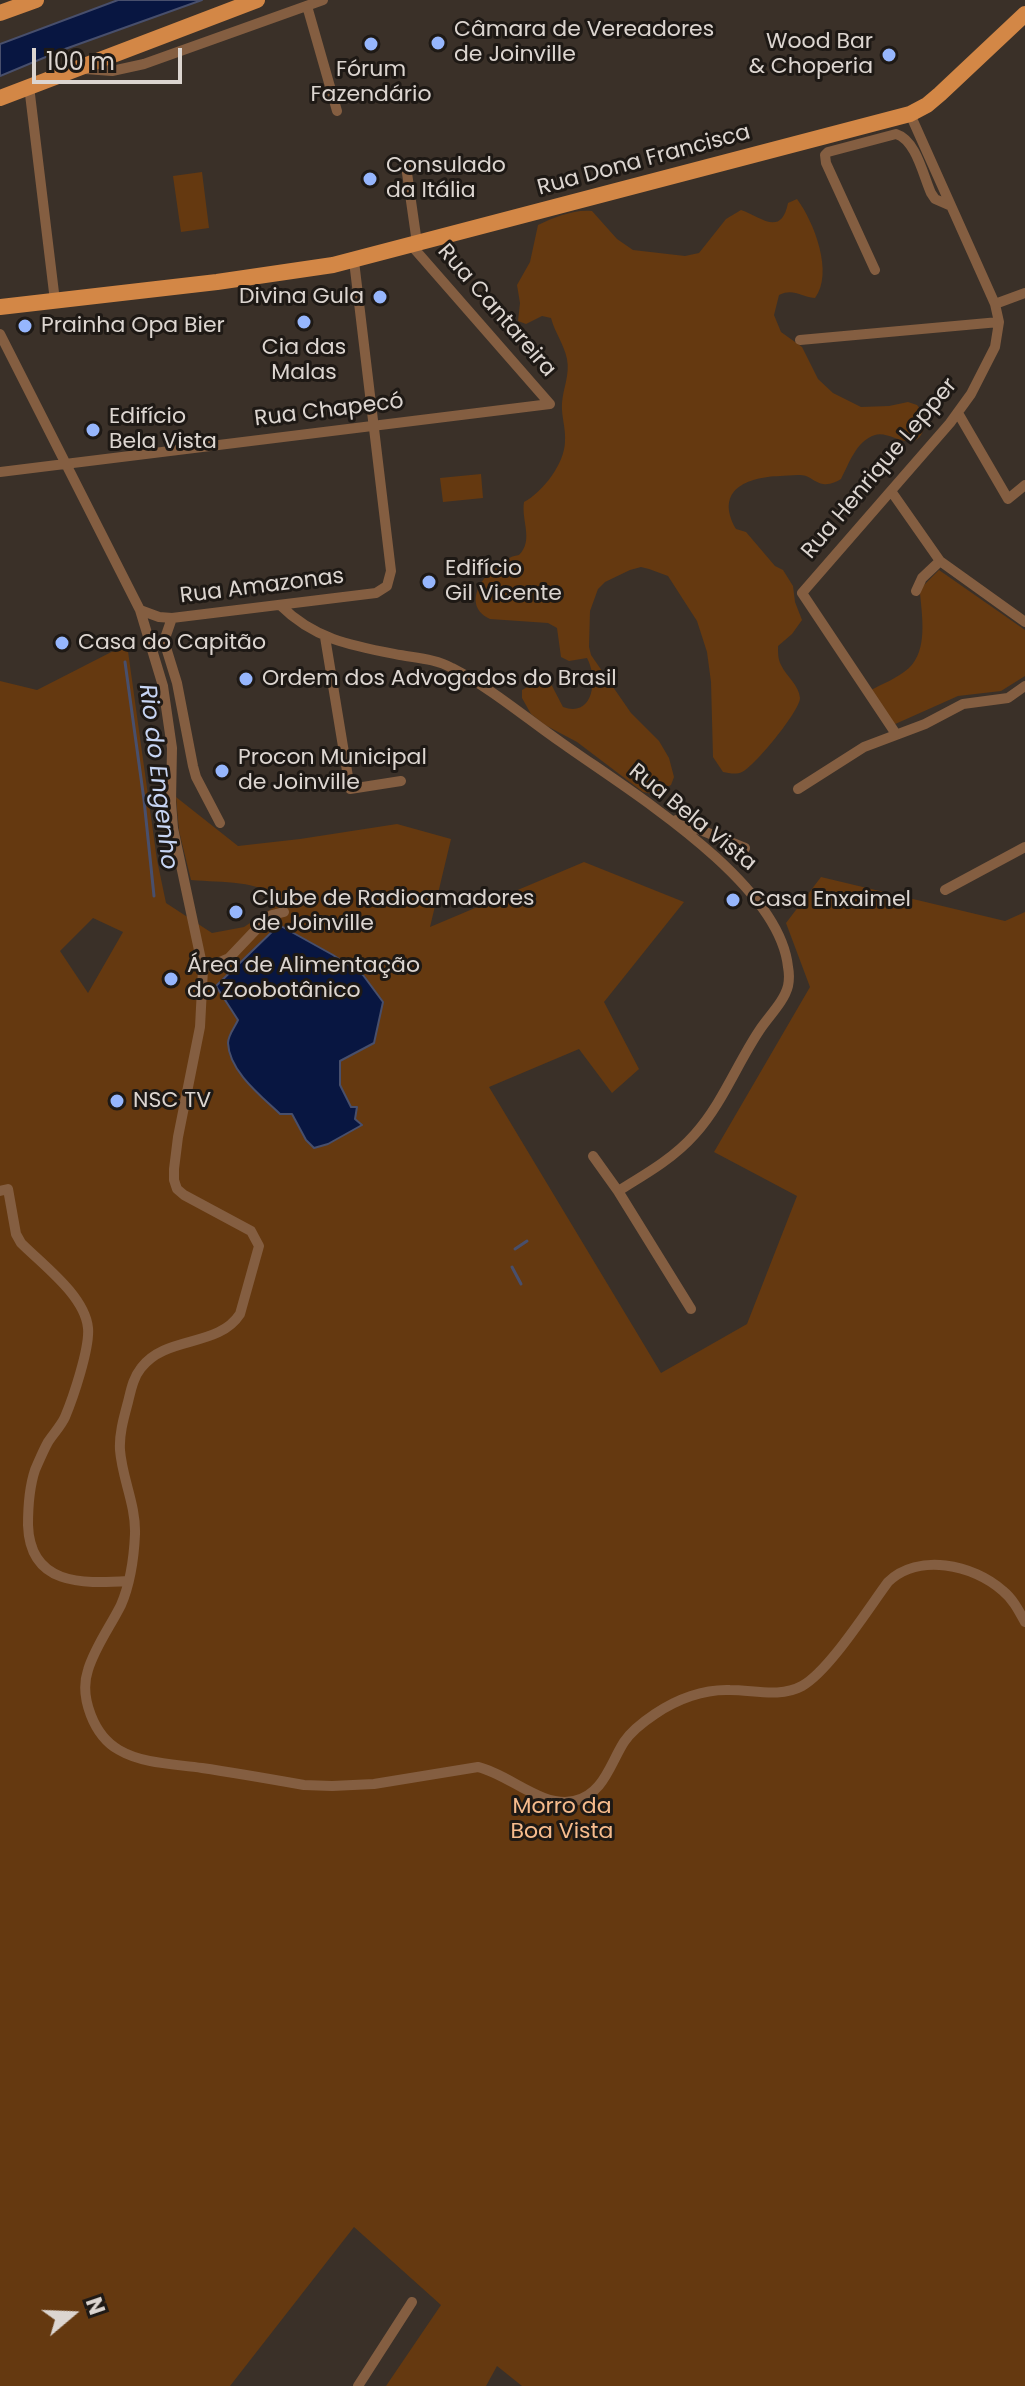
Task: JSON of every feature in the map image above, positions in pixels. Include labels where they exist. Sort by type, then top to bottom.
[{"type":"main road","points":[[0,13],[36,0]]},
{"type":"main road","points":[[0,98],[257,0]]},
{"type":"main road","name":"Rua Dona Francisca","points":[[0,307],[257,277],[354,261],[910,114],[940,94],[1025,14]]},
{"type":"street","points":[[75,68],[126,69],[323,0]]},
{"type":"street","points":[[307,6],[337,111]]},
{"type":"street","points":[[29,86],[55,301]]},
{"type":"street","points":[[800,340],[999,322],[995,304],[910,114]]},
{"type":"street","points":[[875,270],[826,163],[825,155],[828,152],[901,135],[911,146],[935,199],[951,206]]},
{"type":"street","points":[[406,166],[414,244]]},
{"type":"street","name":"Rua Cantareira","points":[[414,244],[550,404]]},
{"type":"street","points":[[354,261],[373,426]]},
{"type":"street","points":[[995,304],[1025,293]]},
{"type":"street","name":"Rua Henrique Lepper","points":[[896,734],[802,593],[958,413],[989,361],[999,322]]},
{"type":"street","points":[[0,334],[140,610],[166,705],[170,727],[173,828],[203,969],[200,1027],[178,1137],[174,1180],[177,1189],[184,1195],[251,1231],[259,1246],[240,1314],[234,1323],[219,1332],[159,1352],[134,1379],[120,1434],[120,1449],[135,1521],[134,1546],[120,1606],[92,1658],[84,1689],[91,1715],[107,1742],[134,1757],[304,1785],[374,1784],[478,1767],[494,1770],[538,1795],[569,1802],[594,1792],[631,1733],[643,1722],[688,1696],[714,1690],[787,1692],[803,1686],[818,1674],[888,1582],[910,1567],[935,1564],[972,1572],[1004,1591],[1025,1622]]},
{"type":"street","name":"Rua Chapecó","points":[[0,472],[550,404]]},
{"type":"street","points":[[958,413],[1008,499],[1025,485]]},
{"type":"street","name":"Rua Amazonas","points":[[140,610],[172,618],[376,593],[387,586],[391,571],[373,426]]},
{"type":"street","points":[[891,491],[940,561],[1025,622]]},
{"type":"street","points":[[916,591],[922,578],[940,561]]},
{"type":"street","name":"Rua Bela Vista","points":[[280,605],[305,627],[325,637],[453,668],[663,815],[724,863],[757,899],[783,946],[788,986],[695,1135],[654,1169],[618,1191]]},
{"type":"street","points":[[172,618],[165,634],[166,650],[177,683],[196,777],[220,823]]},
{"type":"street","points":[[325,637],[350,789],[401,781]]},
{"type":"street","points":[[154,655],[166,650]]},
{"type":"street","points":[[798,789],[853,753],[925,724],[963,704],[1008,698],[1025,686]]},
{"type":"street","points":[[166,705],[183,713]]},
{"type":"street","points":[[170,727],[183,713]]},
{"type":"street","points":[[663,815],[745,848]]},
{"type":"street","points":[[945,890],[1025,847]]},
{"type":"street","points":[[203,969],[229,958],[267,918],[284,912]]},
{"type":"street","points":[[593,1156],[691,1309]]},
{"type":"street","points":[[4,1190],[21,1243],[72,1294],[84,1311],[88,1328],[87,1346],[64,1419],[46,1445],[35,1471],[28,1510],[29,1542],[35,1557],[49,1571],[65,1578],[82,1582],[128,1581]]},
{"type":"street","points":[[358,2386],[412,2302]]},
{"type":"green space","points":[[202,172],[209,228],[181,232],[173,176]]},
{"type":"green space","points":[[797,199],[810,221],[820,248],[823,275],[815,298],[793,293],[779,295],[774,315],[781,332],[802,347],[818,379],[833,393],[861,407],[908,402],[917,405],[923,415],[924,428],[915,441],[882,434],[868,438],[854,454],[841,479],[833,483],[821,483],[803,475],[768,477],[746,483],[732,495],[730,516],[736,529],[746,532],[775,566],[783,570],[793,586],[802,620],[778,646],[781,665],[799,693],[798,705],[756,761],[742,772],[723,772],[713,757],[707,652],[697,621],[668,576],[641,567],[605,582],[598,589],[590,611],[591,655],[631,713],[659,741],[669,758],[674,777],[671,785],[652,794],[643,792],[577,742],[545,725],[531,714],[522,698],[522,690],[531,685],[551,684],[563,707],[581,707],[591,694],[592,676],[587,658],[569,661],[561,657],[557,628],[548,623],[490,619],[480,611],[476,602],[477,592],[490,572],[509,558],[519,555],[523,549],[526,543],[524,502],[552,476],[564,450],[562,408],[568,371],[566,354],[551,318],[542,316],[526,324],[518,321],[520,303],[517,285],[530,262],[538,225],[565,214],[592,211],[617,239],[633,250],[685,256],[699,253],[726,219],[741,210],[762,220],[775,222],[785,214],[788,203]]},
{"type":"green space","points":[[481,474],[483,498],[443,502],[440,478]]},
{"type":"green space","points":[[939,570],[1025,630],[1025,676],[1001,691],[958,696],[893,725],[869,691],[900,675],[915,661],[922,632],[920,593]]},
{"type":"green space","name":"Morro da Boa Vista","points":[[127,644],[157,860],[166,903],[212,933],[244,927],[283,901],[251,885],[191,880],[179,831],[176,797],[238,846],[397,824],[451,839],[430,927],[584,862],[684,902],[604,1002],[639,1069],[612,1093],[579,1049],[489,1087],[661,1373],[747,1324],[797,1196],[714,1152],[810,987],[786,923],[821,877],[1005,921],[1025,912],[1025,2386],[522,2386],[497,2366],[486,2386],[386,2386],[441,2305],[354,2227],[230,2386],[0,2386],[0,681],[37,690]],"holes":[[[93,918],[123,932],[88,993],[60,951]]]},
{"type":"water","points":[[118,0],[202,0],[0,76],[0,44]]},
{"type":"water","points":[[279,925],[363,975],[383,1002],[374,1043],[340,1061],[340,1085],[351,1107],[357,1107],[355,1119],[362,1125],[328,1144],[314,1148],[292,1114],[280,1114],[240,1073],[228,1043],[238,1020],[216,986]]},
{"type":"waterway","name":"Rio do Engenho","points":[[125,662],[154,896]]},
{"type":"waterway","points":[[515,1249],[527,1241]]},
{"type":"waterway","points":[[512,1267],[521,1284]]},
{"type":"place","name":"Câmara de Vereadores de Joinville","points":[[438,43]]},
{"type":"place","name":"Fórum Fazendário","points":[[371,44]]},
{"type":"place","name":"Wood Bar & Choperia","points":[[889,55]]},
{"type":"place","name":"Consulado da Itália","points":[[370,179]]},
{"type":"place","name":"Divina Gula","points":[[380,297]]},
{"type":"place","name":"Cia das Malas","points":[[304,322]]},
{"type":"place","name":"Prainha Opa Bier","points":[[25,326]]},
{"type":"place","name":"Edifício Bela Vista","points":[[93,430]]},
{"type":"place","name":"Edifício Gil Vicente","points":[[429,582]]},
{"type":"place","name":"Casa do Capitão","points":[[62,643]]},
{"type":"place","name":"Ordem dos Advogados do Brasil","points":[[246,679]]},
{"type":"place","name":"Procon Municipal de Joinville","points":[[222,771]]},
{"type":"place","name":"Casa Enxaimel","points":[[733,900]]},
{"type":"place","name":"Clube de Radioamadores de Joinville","points":[[236,912]]},
{"type":"place","name":"Área de Alimentação do Zoobotânico","points":[[171,979]]},
{"type":"place","name":"NSC TV","points":[[117,1101]]}]
